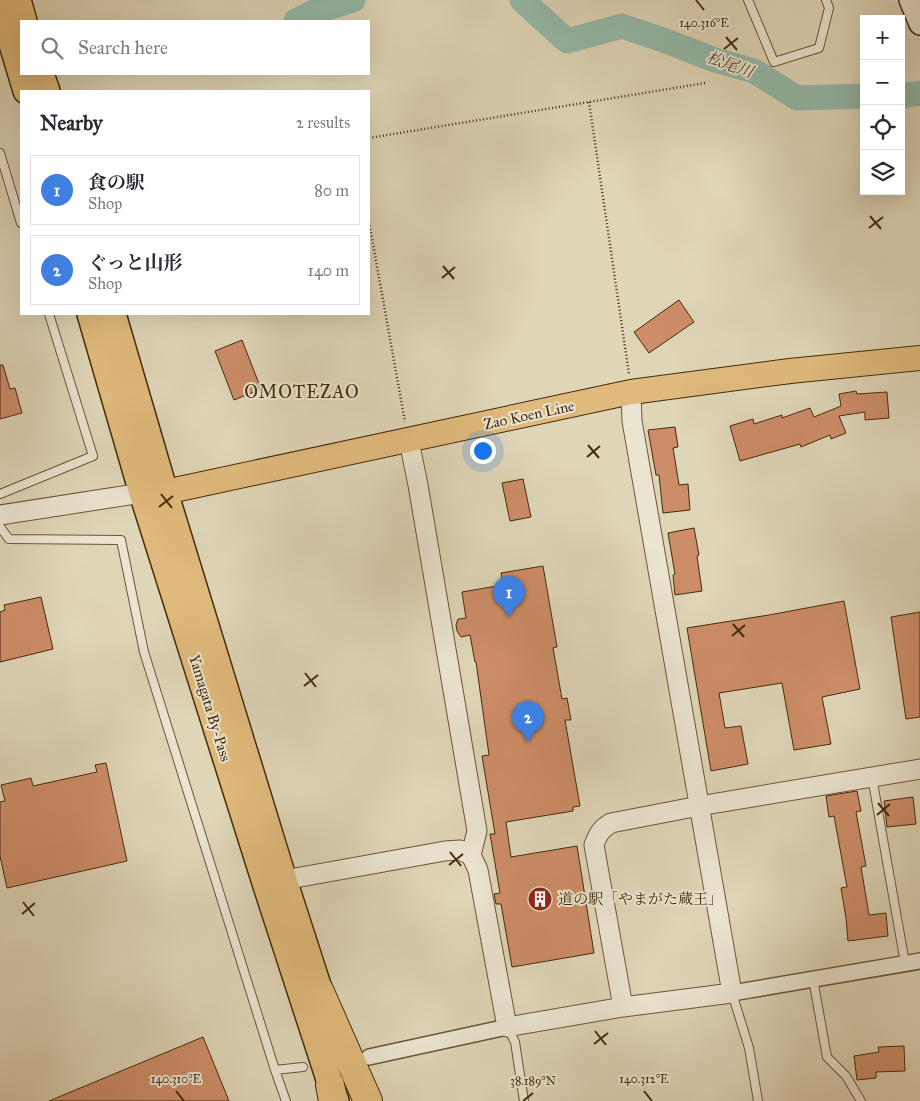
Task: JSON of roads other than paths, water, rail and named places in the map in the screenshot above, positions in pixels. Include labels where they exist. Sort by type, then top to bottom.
[{"type":"highway","points":[[18,0],[24,20]]},
{"type":"highway","points":[[0,4],[20,71]]},
{"type":"highway","points":[[21,75],[26,90]]},
{"type":"highway","points":[[42,75],[47,90]]},
{"type":"highway","name":"Yamagata By-Pass","points":[[90,315],[154,493],[357,1101]]},
{"type":"highway","name":"Yamagata By-Pass","points":[[113,315],[154,493],[271,904],[333,1096]]},
{"type":"highway","points":[[319,990],[368,1101]]},
{"type":"main road","points":[[910,0],[920,24]]},
{"type":"main road","name":"Zao Koen Line","points":[[154,493],[409,441],[631,392],[920,358]]},
{"type":"street","points":[[631,392],[632,422],[732,993]]},
{"type":"street","points":[[409,441],[477,831],[471,855],[478,870],[507,1027]]},
{"type":"street","points":[[0,515],[154,493]]},
{"type":"street","points":[[623,1007],[594,845],[603,828],[611,823],[699,806],[920,769]]},
{"type":"street","points":[[284,880],[445,850],[460,850],[471,855]]},
{"type":"street","points":[[370,1057],[507,1027],[623,1007],[732,993],[920,961]]},
{"type":"lane","points":[[748,0],[774,62],[819,48],[829,8],[826,0]]},
{"type":"lane","points":[[0,153],[20,220]]},
{"type":"lane","points":[[0,494],[93,456],[49,315]]},
{"type":"lane","points":[[0,527],[9,539],[121,540],[144,652],[286,1101]]},
{"type":"lane","points":[[872,777],[905,963]]},
{"type":"lane","points":[[812,979],[827,1057],[846,1076],[861,1101]]},
{"type":"lane","points":[[732,993],[749,1048],[758,1101]]},
{"type":"lane","points":[[507,1027],[515,1042],[524,1101]]},
{"type":"lane","points":[[275,1070],[303,1067]]},
{"type":"waterway","name":"松尾川","points":[[298,20],[314,12],[353,0]]},
{"type":"waterway","name":"松尾川","points":[[522,0],[567,41],[622,26],[715,60],[754,71],[797,98],[860,96]]},
{"type":"waterway","name":"松尾川","points":[[905,95],[920,93]]},
{"type":"place","name":"食の駅","points":[[509,617]]},
{"type":"place","name":"ぐっと山形","points":[[528,742]]},
{"type":"place","name":"道の駅「やまがた蔵王」","points":[[540,899]]},
{"type":"district","name":"OMOTEZAO","points":[[302,392]]}]
